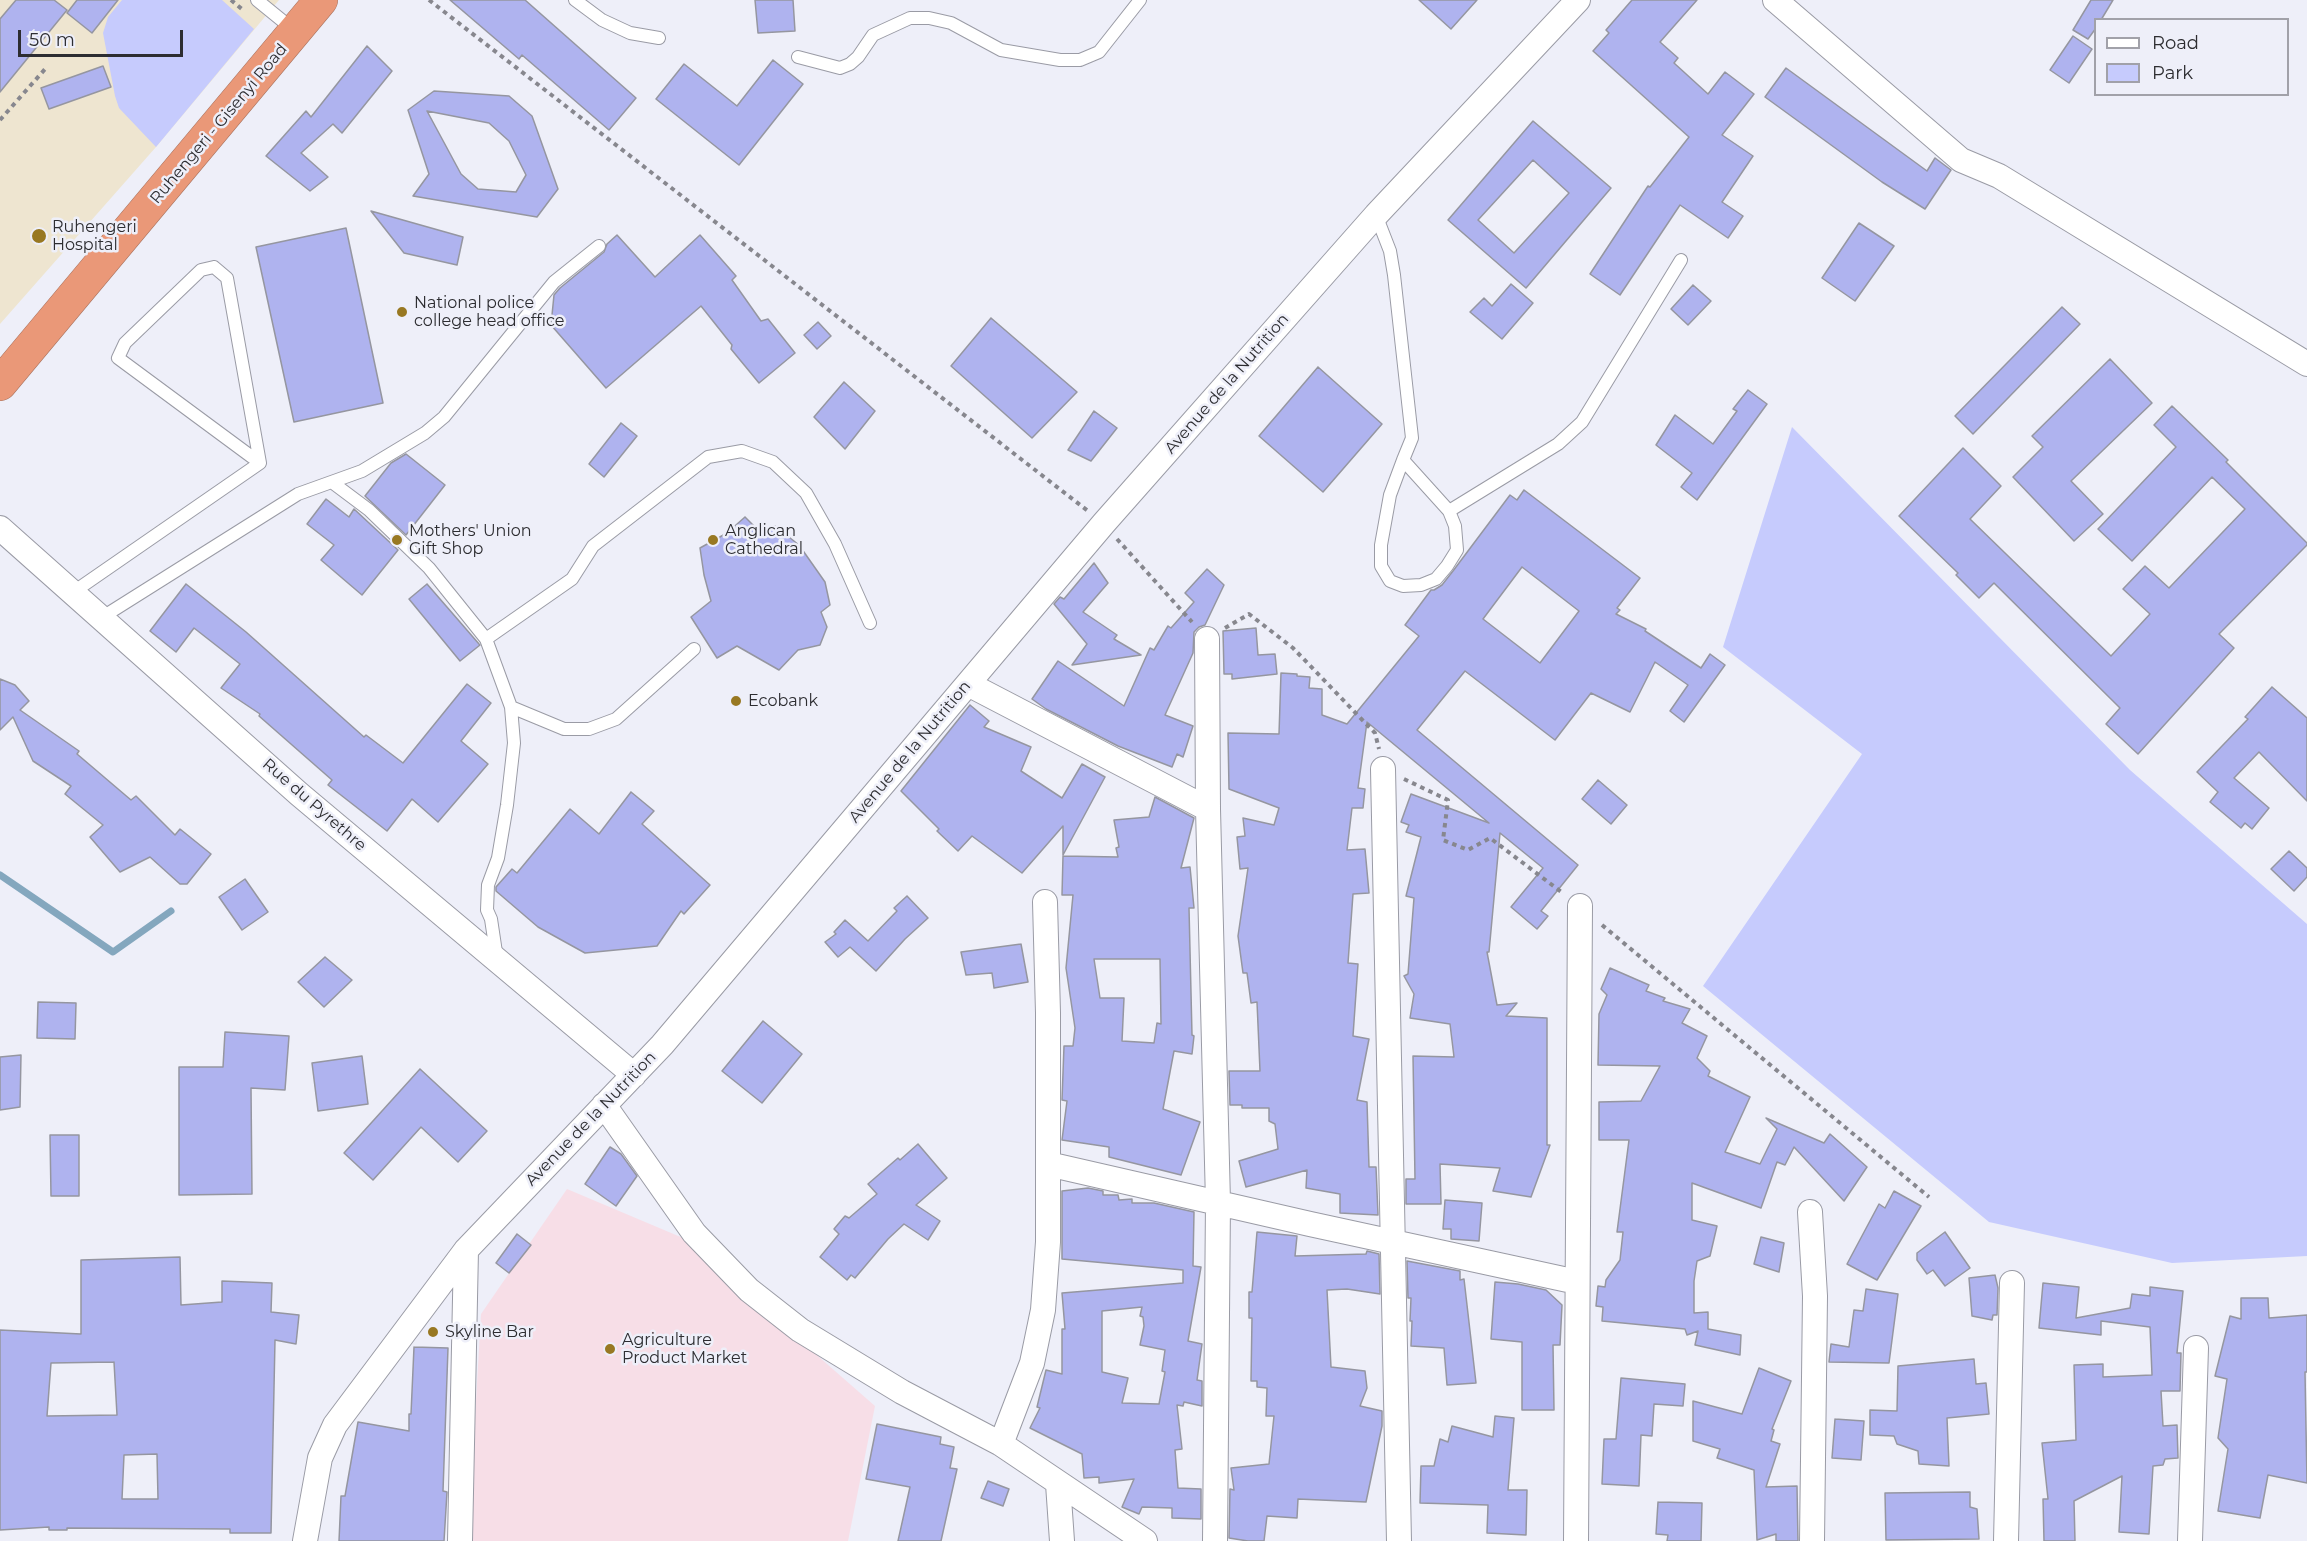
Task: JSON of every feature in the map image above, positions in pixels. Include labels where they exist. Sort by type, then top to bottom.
[{"type":"highway","name":"Ruhengeri - Gisenyi Road","points":[[0,384],[321,0]]},
{"type":"street","name":"Avenue de la Nutrition","points":[[305,1541],[320,1458],[334,1425],[466,1250],[662,1045],[1104,524],[1376,215],[1578,0]]},
{"type":"street","points":[[1775,0],[1961,160],[1999,176],[2307,364]]},
{"type":"street","name":"Rue du Pyrethre","points":[[0,528],[300,794],[634,1075]]},
{"type":"street","points":[[1207,639],[1208,809],[1218,1202],[1215,1541]]},
{"type":"street","points":[[968,684],[1208,809]]},
{"type":"street","points":[[1383,769],[1399,1541]]},
{"type":"street","points":[[1001,1444],[1032,1363],[1044,1310],[1048,1242],[1048,1013],[1045,902]]},
{"type":"street","points":[[1576,1541],[1580,906]]},
{"type":"street","points":[[604,1105],[694,1233],[749,1290],[800,1330],[902,1392],[1001,1444],[1145,1541]]},
{"type":"street","points":[[1048,1164],[1577,1282]]},
{"type":"street","points":[[1810,1212],[1815,1296],[1812,1541]]},
{"type":"street","points":[[460,1541],[466,1250]]},
{"type":"street","points":[[2006,1541],[2012,1283]]},
{"type":"street","points":[[2190,1541],[2196,1348]]},
{"type":"street","points":[[1058,1484],[1062,1541]]},
{"type":"lane","points":[[257,0],[296,32]]},
{"type":"lane","points":[[575,0],[602,20],[630,33],[659,38]]},
{"type":"lane","points":[[798,57],[840,68],[850,64],[858,57],[873,35],[910,18],[929,18],[951,23],[1001,50],[1060,60],[1080,60],[1100,52],[1140,0]]},
{"type":"lane","points":[[1376,215],[1390,251],[1394,275],[1412,438],[1390,495],[1381,545],[1381,566],[1390,581],[1403,586],[1421,585],[1436,579],[1457,550],[1455,526],[1449,511],[1404,459]]},
{"type":"lane","points":[[101,618],[298,494],[362,471],[425,433],[444,417],[554,282],[599,246]]},
{"type":"lane","points":[[1449,511],[1558,444],[1582,422],[1681,260]]},
{"type":"lane","points":[[214,267],[226,278],[260,464],[118,358],[124,343],[201,270],[214,267]]},
{"type":"lane","points":[[486,639],[572,579],[593,546],[708,457],[742,451],[773,462],[806,493],[835,544],[870,623]]},
{"type":"lane","points":[[72,593],[260,464]]},
{"type":"lane","points":[[333,483],[369,510],[429,568],[486,639],[511,707],[514,743],[507,805],[498,858],[489,885],[487,910],[491,919],[498,960]]},
{"type":"lane","points":[[511,707],[564,729],[589,729],[616,719],[694,649]]},
{"type":"path","points":[[429,0],[1104,524],[1207,639],[1249,614],[1293,648],[1375,733],[1383,769],[1448,800],[1443,840],[1468,850],[1490,838],[1580,906],[1929,1197]]},
{"type":"path","points":[[0,120],[46,68]]},
{"type":"shaded area","name":"Ruhengeri Hospital","points":[[0,0],[279,0],[156,147],[0,324]]},
{"type":"shaded area","points":[[567,1189],[683,1238],[875,1406],[848,1541],[468,1541],[481,1314]]},
{"type":"green space","points":[[122,0],[222,0],[254,29],[156,147],[119,108],[115,96],[103,33],[108,17]]},
{"type":"green space","points":[[1792,427],[2130,770],[2307,924],[2307,1256],[2172,1263],[1989,1222],[1703,986],[1862,754],[1723,647]]},
{"type":"building","points":[[16,0],[54,0],[67,10],[0,92],[0,19]]},
{"type":"building","points":[[77,0],[118,0],[92,33],[67,13]]},
{"type":"building","points":[[450,0],[525,0],[636,98],[609,130],[522,55],[519,59]]},
{"type":"building","points":[[755,0],[793,0],[795,31],[758,33]]},
{"type":"building","points":[[1419,0],[1477,0],[1451,29]]},
{"type":"building","points":[[1632,0],[1697,0],[1660,42],[1678,58],[1674,63],[1708,94],[1725,72],[1754,94],[1722,135],[1753,156],[1722,202],[1743,216],[1728,238],[1680,205],[1620,295],[1590,274],[1648,186],[1650,187],[1689,137],[1593,51],[1609,33],[1606,30]]},
{"type":"building","points":[[2091,0],[2113,0],[2102,18],[2094,18],[2094,31],[2088,39],[2073,30]]},
{"type":"building","points":[[2073,36],[2092,49],[2069,83],[2050,70]]},
{"type":"building","points":[[367,46],[392,71],[342,133],[333,124],[301,153],[328,177],[310,191],[266,156],[306,111],[311,117]]},
{"type":"building","points":[[773,60],[803,84],[739,165],[656,99],[684,64],[737,106]]},
{"type":"building","points":[[103,66],[111,87],[49,109],[41,88]]},
{"type":"building","points":[[1786,68],[1927,171],[1935,158],[1951,170],[1925,209],[1882,182],[1765,97]]},
{"type":"building","points":[[434,91],[509,96],[532,116],[558,189],[537,217],[413,196],[429,174],[408,110]],"holes":[[[427,111],[489,123],[509,141],[526,175],[516,192],[478,189],[461,174]]]},
{"type":"building","points":[[1533,121],[1611,188],[1526,288],[1448,220]],"holes":[[[1533,160],[1569,193],[1514,253],[1478,220]]]},
{"type":"building","points":[[371,211],[463,237],[457,265],[404,253]]},
{"type":"building","points":[[1859,223],[1894,246],[1855,301],[1822,278]]},
{"type":"building","points":[[346,228],[383,403],[294,422],[256,247]]},
{"type":"building","points":[[617,235],[655,277],[700,235],[736,276],[732,280],[761,321],[768,319],[795,353],[759,383],[731,349],[732,345],[701,306],[606,388],[551,325],[554,295],[604,252],[607,244]]},
{"type":"building","points":[[1511,284],[1533,303],[1502,339],[1470,312],[1484,298],[1492,306]]},
{"type":"building","points":[[1693,285],[1711,301],[1688,325],[1671,309]]},
{"type":"building","points":[[2062,307],[2080,324],[1973,434],[1955,416]]},
{"type":"building","points":[[991,318],[1077,392],[1032,438],[951,366]]},
{"type":"building","points":[[818,322],[831,336],[817,349],[804,335]]},
{"type":"building","points":[[2110,359],[2152,403],[2071,481],[2103,514],[2074,541],[2013,477],[2043,447],[2032,436]]},
{"type":"building","points":[[1318,367],[1382,424],[1323,492],[1259,436]]},
{"type":"building","points":[[844,382],[875,411],[845,449],[814,417]]},
{"type":"building","points":[[1748,390],[1767,404],[1697,500],[1681,487],[1692,473],[1656,445],[1675,415],[1713,444],[1737,411],[1733,409]]},
{"type":"building","points":[[2172,406],[2228,460],[2226,462],[2307,545],[2219,634],[2234,648],[2138,754],[2106,724],[2120,708],[1994,583],[1979,598],[1956,575],[1958,573],[1899,516],[1963,448],[2001,486],[1970,519],[2111,656],[2150,614],[2123,589],[2145,566],[2169,588],[2245,509],[2212,477],[2132,561],[2098,529],[2176,447],[2154,425]]},
{"type":"building","points":[[1094,411],[1117,428],[1091,461],[1068,450]]},
{"type":"building","points":[[621,423],[637,436],[604,477],[589,464]]},
{"type":"building","points":[[406,454],[445,485],[406,535],[365,496],[391,463]]},
{"type":"building","points":[[1524,490],[1640,578],[1617,608],[1620,610],[1616,614],[1646,629],[1645,631],[1701,668],[1710,654],[1725,665],[1684,722],[1670,711],[1688,685],[1655,662],[1630,712],[1591,693],[1555,740],[1465,671],[1417,730],[1578,865],[1541,911],[1548,916],[1537,929],[1511,907],[1543,868],[1500,833],[1489,952],[1487,952],[1497,1005],[1517,1003],[1506,1016],[1547,1018],[1547,1145],[1550,1145],[1531,1197],[1493,1191],[1500,1168],[1440,1164],[1441,1204],[1406,1204],[1406,1179],[1415,1179],[1413,1056],[1454,1057],[1450,1024],[1410,1018],[1414,994],[1404,976],[1408,974],[1414,898],[1406,896],[1421,837],[1406,832],[1409,825],[1401,822],[1411,794],[1489,823],[1367,722],[1358,788],[1365,789],[1363,808],[1352,808],[1347,850],[1365,849],[1369,893],[1353,894],[1348,963],[1358,964],[1353,1036],[1369,1039],[1357,1100],[1367,1102],[1369,1167],[1376,1167],[1378,1215],[1340,1213],[1340,1194],[1306,1188],[1307,1170],[1246,1187],[1239,1161],[1278,1149],[1275,1124],[1269,1121],[1269,1108],[1242,1108],[1242,1105],[1230,1105],[1229,1071],[1260,1071],[1257,1002],[1251,1003],[1247,973],[1243,973],[1238,936],[1248,868],[1240,869],[1237,837],[1245,836],[1243,818],[1274,825],[1279,808],[1229,789],[1228,733],[1279,734],[1281,673],[1310,677],[1309,688],[1322,689],[1322,715],[1347,724],[1419,636],[1405,625],[1431,590],[1442,585],[1510,495],[1517,500]],"holes":[[[1522,567],[1579,611],[1540,663],[1483,619]]]},
{"type":"building","points":[[326,499],[349,517],[354,509],[398,550],[362,595],[321,560],[334,545],[307,524]]},
{"type":"building","points":[[745,517],[761,533],[775,526],[799,545],[825,582],[830,605],[821,612],[827,627],[820,645],[798,650],[779,670],[737,646],[717,658],[691,617],[711,601],[700,548],[727,533]]},
{"type":"building","points":[[1094,563],[1108,583],[1083,612],[1117,635],[1114,639],[1141,655],[1072,665],[1087,644],[1054,604],[1060,597],[1064,599]]},
{"type":"building","points":[[1207,569],[1224,585],[1205,625],[1194,632],[1193,653],[1165,715],[1193,726],[1183,757],[1177,754],[1172,767],[1118,746],[1046,709],[1032,699],[1058,661],[1124,706],[1150,648],[1154,650],[1168,626],[1171,628],[1194,602],[1185,593]]},
{"type":"building","points":[[186,584],[246,632],[364,737],[366,735],[403,763],[467,684],[491,703],[461,741],[488,764],[438,822],[412,799],[387,831],[328,785],[332,780],[259,716],[260,714],[221,688],[240,664],[194,628],[176,652],[150,631]]},
{"type":"building","points":[[427,584],[480,645],[460,661],[409,599]]},
{"type":"building","points":[[1256,628],[1258,655],[1275,654],[1277,674],[1232,679],[1232,674],[1224,674],[1223,631]]},
{"type":"building","points":[[0,679],[15,685],[29,701],[20,710],[79,751],[77,754],[131,800],[136,796],[175,835],[180,829],[211,854],[187,884],[180,884],[150,857],[120,872],[90,837],[103,825],[65,794],[71,786],[33,761],[13,717],[0,730]]},
{"type":"building","points":[[2272,687],[2307,718],[2307,801],[2259,752],[2234,778],[2269,808],[2252,829],[2245,823],[2241,828],[2210,802],[2218,792],[2197,772],[2248,719],[2245,717]]},
{"type":"building","points":[[970,705],[989,721],[984,727],[1031,747],[1021,771],[1062,798],[1082,764],[1105,777],[1063,855],[1063,826],[1022,873],[972,836],[958,851],[901,791]]},
{"type":"building","points":[[1598,780],[1627,805],[1611,824],[1582,799]]},
{"type":"building","points":[[631,792],[654,811],[642,824],[710,885],[684,914],[681,911],[657,946],[585,953],[538,927],[496,891],[496,887],[512,869],[517,873],[570,809],[599,834]]},
{"type":"building","points":[[1155,797],[1194,818],[1181,868],[1190,867],[1194,908],[1189,908],[1192,1035],[1194,1036],[1192,1054],[1174,1051],[1163,1109],[1200,1122],[1181,1175],[1109,1157],[1109,1147],[1062,1140],[1067,1101],[1062,1100],[1064,1046],[1073,1046],[1075,1028],[1066,968],[1073,895],[1062,895],[1063,856],[1118,857],[1116,848],[1119,847],[1114,820],[1149,817]],"holes":[[[1094,959],[1160,959],[1161,1024],[1157,1023],[1154,1043],[1122,1041],[1124,998],[1100,998]]]},
{"type":"building","points":[[2289,851],[2307,868],[2307,877],[2294,891],[2271,869]]},
{"type":"building","points":[[245,879],[268,912],[242,930],[219,897]]},
{"type":"building","points":[[907,896],[928,918],[876,971],[850,947],[838,957],[825,942],[836,934],[834,932],[845,920],[868,941],[897,911],[894,908]]},
{"type":"building","points":[[1021,944],[1028,982],[994,988],[992,973],[966,975],[961,952]]},
{"type":"building","points":[[325,957],[352,980],[324,1007],[298,982]]},
{"type":"building","points":[[1610,968],[1649,985],[1646,991],[1665,998],[1663,1001],[1690,1009],[1682,1023],[1707,1036],[1697,1058],[1710,1071],[1708,1076],[1750,1097],[1725,1152],[1760,1164],[1777,1129],[1766,1118],[1824,1143],[1830,1134],[1867,1167],[1844,1201],[1794,1147],[1785,1165],[1777,1162],[1761,1208],[1692,1183],[1692,1220],[1717,1226],[1710,1256],[1697,1261],[1694,1281],[1694,1313],[1708,1312],[1708,1329],[1741,1335],[1740,1355],[1695,1345],[1698,1331],[1687,1335],[1685,1329],[1602,1321],[1603,1307],[1596,1306],[1598,1286],[1605,1287],[1606,1280],[1620,1260],[1623,1232],[1617,1232],[1629,1140],[1599,1140],[1599,1102],[1641,1101],[1660,1066],[1598,1065],[1599,1014],[1607,995],[1601,989]]},
{"type":"building","points":[[38,1002],[76,1003],[75,1039],[37,1038]]},
{"type":"building","points":[[763,1021],[802,1054],[762,1103],[722,1071]]},
{"type":"building","points":[[225,1032],[289,1036],[285,1090],[251,1088],[252,1194],[179,1195],[179,1067],[223,1067]]},
{"type":"building","points":[[21,1055],[20,1107],[0,1110],[0,1057]]},
{"type":"building","points":[[362,1056],[368,1104],[318,1111],[312,1063]]},
{"type":"building","points":[[420,1069],[487,1131],[458,1162],[421,1127],[373,1180],[344,1153]]},
{"type":"building","points":[[50,1135],[79,1135],[79,1196],[51,1196]]},
{"type":"building","points":[[918,1144],[947,1178],[916,1205],[940,1221],[928,1240],[904,1224],[855,1278],[851,1275],[847,1280],[820,1257],[839,1234],[834,1229],[845,1216],[849,1218],[877,1194],[868,1184]]},
{"type":"building","points":[[610,1147],[621,1154],[637,1176],[616,1206],[585,1184]]},
{"type":"building","points":[[1088,1188],[1103,1191],[1103,1195],[1118,1195],[1119,1200],[1132,1199],[1132,1203],[1154,1203],[1194,1212],[1193,1266],[1201,1267],[1188,1341],[1202,1344],[1197,1380],[1202,1381],[1202,1406],[1184,1402],[1183,1406],[1177,1405],[1182,1449],[1175,1450],[1178,1488],[1201,1489],[1201,1519],[1172,1518],[1172,1508],[1142,1507],[1139,1514],[1122,1507],[1134,1479],[1099,1483],[1099,1477],[1084,1478],[1082,1454],[1030,1428],[1040,1408],[1037,1407],[1046,1370],[1062,1374],[1062,1329],[1065,1329],[1062,1293],[1183,1283],[1183,1270],[1062,1259],[1062,1191]],"holes":[[[1142,1307],[1140,1316],[1143,1317],[1144,1326],[1140,1345],[1165,1350],[1162,1371],[1165,1372],[1159,1404],[1122,1403],[1128,1378],[1102,1372],[1102,1311]]]},
{"type":"building","points":[[1894,1191],[1921,1206],[1877,1280],[1847,1264],[1879,1204],[1885,1208]]},
{"type":"building","points":[[1445,1200],[1482,1203],[1479,1241],[1451,1239],[1451,1229],[1443,1229]]},
{"type":"building","points":[[1257,1232],[1297,1236],[1295,1256],[1366,1254],[1367,1251],[1379,1254],[1380,1294],[1347,1289],[1327,1290],[1331,1367],[1365,1371],[1367,1388],[1360,1406],[1382,1411],[1382,1426],[1366,1502],[1298,1499],[1297,1518],[1267,1516],[1264,1541],[1248,1541],[1229,1538],[1230,1489],[1234,1490],[1231,1468],[1269,1464],[1274,1416],[1266,1416],[1267,1388],[1257,1387],[1257,1381],[1251,1381],[1252,1318],[1249,1318],[1249,1292],[1252,1292]]},
{"type":"building","points":[[1945,1232],[1970,1268],[1945,1286],[1933,1270],[1927,1274],[1917,1260],[1917,1253]]},
{"type":"building","points":[[517,1234],[531,1245],[509,1273],[496,1263]]},
{"type":"building","points":[[1761,1237],[1784,1243],[1779,1272],[1754,1264]]},
{"type":"building","points":[[180,1257],[181,1305],[222,1302],[222,1281],[272,1283],[271,1312],[299,1315],[296,1344],[275,1340],[271,1533],[230,1533],[230,1529],[67,1528],[67,1530],[49,1530],[49,1527],[0,1530],[0,1330],[81,1334],[81,1260]],"holes":[[[114,1362],[117,1415],[47,1416],[51,1363]],[[157,1454],[158,1499],[122,1499],[124,1455]]]},
{"type":"building","points":[[1407,1261],[1460,1271],[1460,1280],[1464,1279],[1476,1383],[1447,1385],[1444,1348],[1411,1346],[1411,1298],[1408,1298]]},
{"type":"building","points":[[1995,1275],[1998,1288],[1997,1315],[1993,1315],[1992,1320],[1972,1316],[1969,1278]]},
{"type":"building","points":[[1495,1282],[1546,1290],[1562,1305],[1560,1345],[1553,1345],[1554,1410],[1522,1410],[1522,1342],[1491,1339]]},
{"type":"building","points":[[2043,1283],[2079,1287],[2076,1318],[2130,1308],[2132,1294],[2150,1296],[2150,1287],[2183,1291],[2177,1353],[2181,1353],[2180,1391],[2161,1391],[2163,1426],[2177,1425],[2178,1458],[2165,1459],[2163,1465],[2153,1466],[2149,1534],[2119,1532],[2122,1476],[2074,1501],[2075,1541],[2044,1541],[2043,1499],[2048,1499],[2042,1443],[2076,1440],[2074,1365],[2103,1364],[2103,1377],[2152,1375],[2150,1327],[2101,1321],[2101,1335],[2039,1328]]},
{"type":"building","points":[[1866,1289],[1898,1294],[1889,1363],[1829,1362],[1831,1344],[1849,1347],[1854,1310],[1863,1311]]},
{"type":"building","points":[[2241,1298],[2268,1298],[2269,1318],[2307,1315],[2307,1372],[2305,1372],[2307,1483],[2268,1475],[2260,1518],[2218,1511],[2228,1449],[2218,1438],[2227,1379],[2215,1376],[2230,1316],[2241,1319]]},
{"type":"building","points":[[414,1347],[448,1348],[443,1491],[447,1492],[444,1541],[339,1541],[341,1496],[345,1496],[358,1422],[409,1431]]},
{"type":"building","points":[[1974,1359],[1976,1384],[1986,1383],[1989,1414],[1947,1418],[1949,1466],[1919,1464],[1918,1451],[1897,1444],[1894,1436],[1870,1435],[1870,1410],[1897,1411],[1898,1366]]},
{"type":"building","points":[[1759,1368],[1791,1381],[1772,1429],[1774,1430],[1771,1441],[1780,1444],[1766,1487],[1797,1486],[1798,1541],[1776,1541],[1776,1534],[1757,1540],[1754,1470],[1717,1458],[1720,1449],[1693,1441],[1693,1401],[1742,1414]]},
{"type":"building","points":[[1621,1378],[1685,1384],[1683,1406],[1654,1404],[1652,1436],[1641,1435],[1639,1486],[1602,1484],[1604,1439],[1616,1439]]},
{"type":"building","points":[[1495,1416],[1514,1418],[1508,1490],[1527,1490],[1526,1535],[1487,1533],[1488,1505],[1420,1503],[1421,1466],[1434,1466],[1440,1439],[1448,1442],[1452,1426],[1493,1437]]},
{"type":"building","points":[[1835,1419],[1864,1421],[1861,1460],[1832,1458]]},
{"type":"building","points":[[877,1424],[941,1437],[940,1444],[954,1447],[950,1468],[957,1469],[941,1541],[898,1541],[910,1487],[866,1479]]},
{"type":"building","points":[[988,1481],[1009,1489],[1003,1506],[981,1498]]},
{"type":"building","points":[[1970,1492],[1970,1507],[1977,1509],[1979,1539],[1886,1540],[1885,1493]]},
{"type":"building","points":[[1658,1502],[1702,1503],[1701,1541],[1667,1541],[1668,1535],[1656,1534]]},
{"type":"waterway","points":[[0,875],[113,952],[171,911]]},
{"type":"place","name":"Ruhengeri Hospital","points":[[39,236]]},
{"type":"place","name":"National police college head office","points":[[402,312]]},
{"type":"place","name":"Mothers' Union Gift Shop","points":[[397,540]]},
{"type":"place","name":"Anglican Cathedral","points":[[713,540]]},
{"type":"place","name":"Ecobank","points":[[736,701]]},
{"type":"place","name":"Skyline Bar","points":[[433,1332]]},
{"type":"place","name":"Agriculture Product Market","points":[[610,1349]]}]
